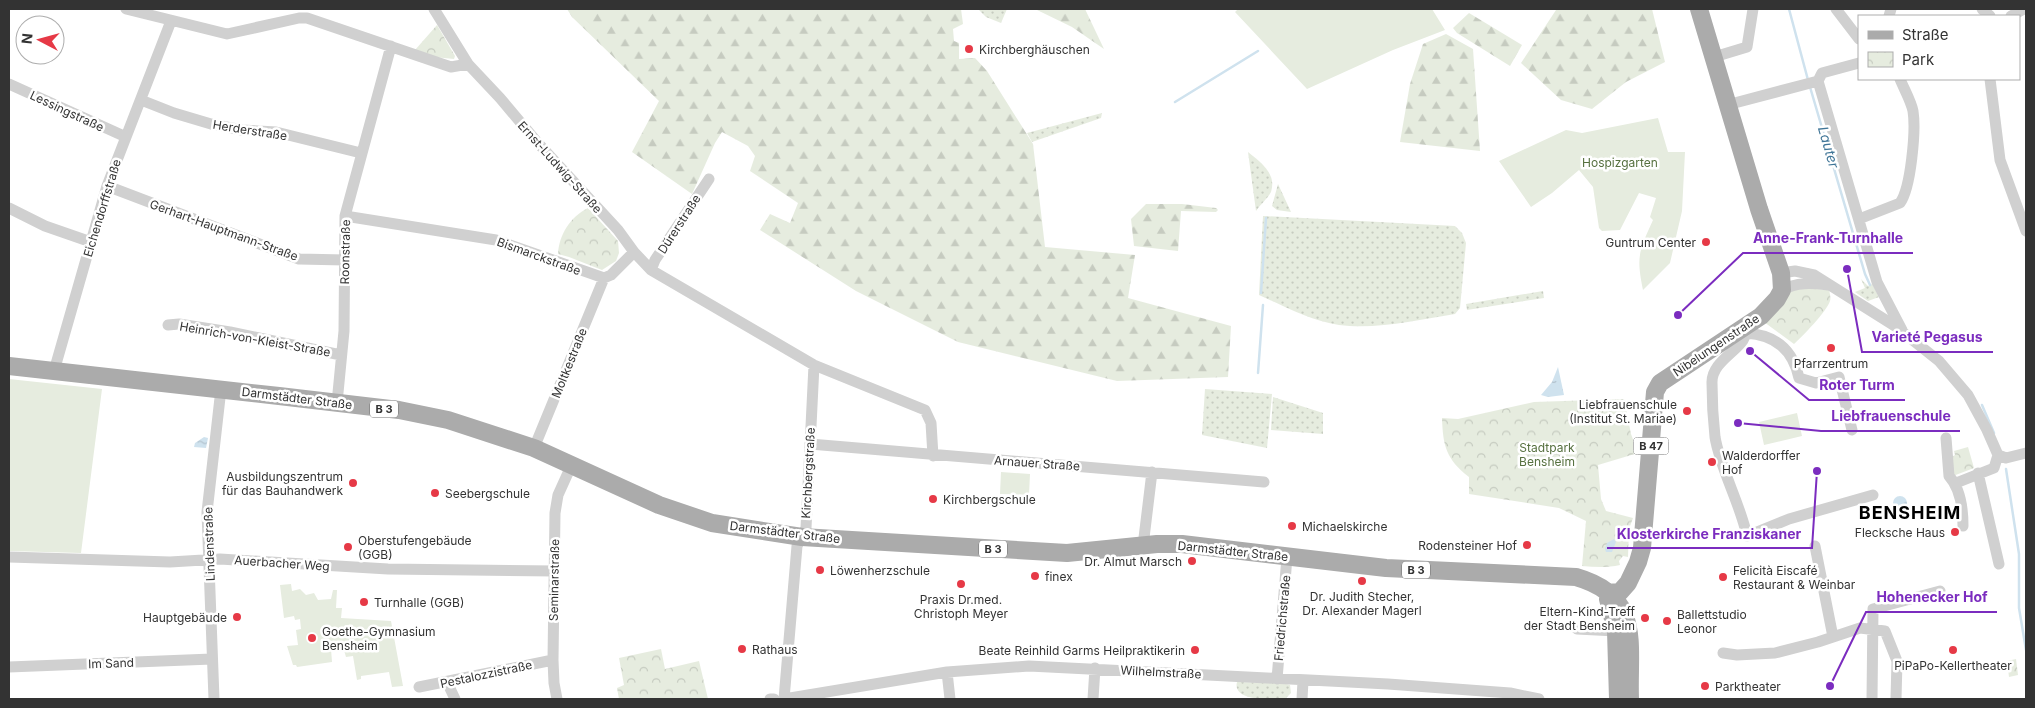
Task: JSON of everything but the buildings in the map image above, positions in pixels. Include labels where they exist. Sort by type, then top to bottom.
[{"type":"main road","points":[[1699,9],[1759,209],[1781,273],[1782,290]]},
{"type":"main road","name":"Nibelungenstraße","points":[[1633,572],[1638,562],[1643,540],[1655,392],[1660,383],[1676,371],[1745,330],[1777,299],[1782,290]]},
{"type":"main road","name":"Darmstädter Straße","points":[[9,366],[399,410],[448,420],[534,448],[659,505],[712,523],[802,536],[1067,552],[1182,544],[1386,568],[1576,577],[1587,580],[1607,593]]},
{"type":"main road","points":[[1607,593],[1633,572]]},
{"type":"main road","name":"B 47","points":[[1622,627],[1633,572]]},
{"type":"main road","name":"B 3","points":[[1607,593],[1618,601],[1630,699]]},
{"type":"main road","name":"B 3","points":[[1618,699],[1622,627]]},
{"type":"street","points":[[126,9],[226,34],[307,18],[451,67],[468,64]]},
{"type":"street","name":"Ernst-Ludwig-Straße","points":[[434,9],[468,64],[618,230],[634,252],[651,270],[814,365],[925,410],[931,423],[933,456]]},
{"type":"street","points":[[1714,57],[1747,47],[1753,9]]},
{"type":"street","points":[[1836,9],[1858,39]]},
{"type":"street","points":[[2013,15],[2024,9]]},
{"type":"street","name":"Eichendorffstraße","points":[[54,371],[107,186],[171,21]]},
{"type":"street","name":"Roonstraße","points":[[337,403],[344,331],[345,216],[391,46]]},
{"type":"street","points":[[1727,104],[1812,83],[1822,73],[1858,63]]},
{"type":"street","points":[[1859,219],[1900,203],[1904,194],[1912,163],[1913,113],[1900,80]]},
{"type":"street","points":[[1990,80],[2003,170],[2026,230]]},
{"type":"street","points":[[1812,83],[1859,219],[1878,282],[1902,331]]},
{"type":"street","name":"Lessingstraße","points":[[9,84],[126,137]]},
{"type":"street","name":"Herderstraße","points":[[141,100],[174,113],[211,124],[242,130],[276,132],[361,153]]},
{"type":"street","name":"Dürerstraße","points":[[651,270],[655,260],[709,178]]},
{"type":"street","name":"Gerhart-Hauptmann-Straße","points":[[107,186],[300,259],[345,260]]},
{"type":"street","points":[[9,208],[45,226],[91,242]]},
{"type":"street","name":"Bismarckstraße","points":[[345,216],[496,240],[604,278]]},
{"type":"street","points":[[604,278],[611,275],[634,252]]},
{"type":"street","points":[[1781,273],[1795,270],[1814,275],[1902,331],[1939,361],[1958,381],[1974,406],[1998,455],[1994,468],[1956,483]]},
{"type":"street","name":"Moltkestraße","points":[[534,448],[604,278]]},
{"type":"street","points":[[1782,290],[1793,285],[1805,283],[1830,285]]},
{"type":"street","name":"Heinrich-von-Kleist-Straße","points":[[168,325],[179,324],[230,332],[341,355]]},
{"type":"street","points":[[1852,430],[1839,377],[1816,383],[1799,378],[1796,363],[1786,348],[1755,333],[1745,330],[1741,343],[1716,367],[1712,374],[1715,438],[1747,536],[1789,519],[1873,495]]},
{"type":"street","name":"Kirchbergstraße","points":[[784,699],[797,546],[806,528],[814,365]]},
{"type":"street","name":"Lindenstraße","points":[[214,699],[207,512],[221,389]]},
{"type":"street","points":[[1946,438],[1949,476],[1956,483],[1964,526]]},
{"type":"street","name":"Arnauer Straße","points":[[810,444],[933,456],[1264,482]]},
{"type":"street","points":[[1998,455],[2006,458],[2021,455]]},
{"type":"street","name":"Seminarstraße","points":[[557,699],[553,660],[556,504],[572,464]]},
{"type":"street","points":[[1143,546],[1152,472]]},
{"type":"street","points":[[1978,473],[1999,564]]},
{"type":"street","points":[[1815,546],[1833,637]]},
{"type":"street","name":"Friedrichstraße","points":[[1277,679],[1287,557]]},
{"type":"street","name":"Auerbacher Weg","points":[[9,558],[170,562],[209,560],[388,569],[555,571]]},
{"type":"street","points":[[1872,699],[1872,608],[1940,591]]},
{"type":"street","points":[[1578,629],[1622,627]]},
{"type":"street","points":[[1723,653],[1737,655],[1775,653],[1860,628],[1885,631],[1897,661],[1896,699]]},
{"type":"street","name":"Im Sand","points":[[9,667],[212,659]]},
{"type":"street","name":"Pestalozzistraße","points":[[419,687],[553,660]]},
{"type":"street","name":"Wilhelmstraße","points":[[784,699],[947,672],[1029,666],[1388,684],[1510,693],[1539,699]]},
{"type":"street","points":[[1093,699],[1095,668]]},
{"type":"street","points":[[947,672],[950,699]]},
{"type":"street","points":[[1302,699],[1303,681]]},
{"type":"street","points":[[447,682],[455,699]]},
{"type":"green space","points":[[567,9],[961,9],[963,24],[953,29],[954,41],[959,43],[959,59],[975,58],[987,71],[1033,144],[1045,247],[1135,255],[1128,298],[1231,326],[1228,377],[1117,381],[958,342],[856,291],[760,230],[770,214],[790,223],[798,203],[750,171],[755,156],[748,146],[722,132],[715,143],[692,194],[632,152],[659,101],[572,17]]},
{"type":"green space","points":[[978,9],[1007,9],[1001,23],[986,17]]},
{"type":"green space","points":[[1035,9],[1085,9],[1104,49],[1072,27]]},
{"type":"green space","points":[[1238,9],[1432,9],[1445,30],[1393,50],[1307,89],[1235,12]]},
{"type":"green space","points":[[1554,9],[1652,9],[1665,62],[1626,82],[1592,109],[1561,100],[1521,63],[1556,10]]},
{"type":"green space","points":[[1469,13],[1522,45],[1510,66],[1457,33],[1453,28]]},
{"type":"green space","points":[[437,25],[455,56],[454,59],[434,57],[415,50]]},
{"type":"green space","points":[[1446,34],[1473,49],[1480,151],[1400,142],[1410,84],[1423,44]]},
{"type":"green space","points":[[1102,113],[1101,118],[1032,142],[1027,133]]},
{"type":"green space","name":"Hospizgarten","points":[[1658,118],[1668,152],[1685,152],[1682,211],[1670,263],[1643,290],[1639,261],[1642,247],[1653,220],[1650,217],[1656,198],[1639,193],[1620,230],[1602,231],[1599,228],[1593,187],[1579,170],[1552,193],[1531,207],[1499,161],[1566,130],[1582,133]]},
{"type":"green space","points":[[1248,152],[1266,169],[1272,179],[1271,192],[1256,211]]},
{"type":"green space","points":[[1278,184],[1291,212],[1277,210],[1272,206]]},
{"type":"green space","points":[[1146,204],[1182,204],[1216,208],[1218,210],[1216,212],[1181,211],[1178,251],[1134,246],[1131,219]]},
{"type":"green space","points":[[588,208],[618,241],[619,253],[616,261],[602,270],[558,254],[563,233],[576,216]]},
{"type":"green space","points":[[1263,216],[1455,226],[1462,233],[1466,243],[1460,308],[1455,314],[1397,324],[1353,326],[1318,320],[1259,295]]},
{"type":"green space","points":[[1861,279],[1868,286],[1872,284],[1879,297],[1868,301],[1855,292],[1865,288]]},
{"type":"green space","points":[[1796,287],[1829,290],[1830,301],[1819,317],[1794,344],[1764,322]]},
{"type":"green space","points":[[1543,291],[1544,298],[1467,310],[1466,304]]},
{"type":"green space","points":[[9,379],[102,389],[81,553],[9,551]]},
{"type":"green space","points":[[1205,389],[1272,394],[1267,448],[1202,435]]},
{"type":"green space","points":[[1273,397],[1323,413],[1323,434],[1271,430]]},
{"type":"green space","name":"Stadtpark Bensheim","points":[[1624,399],[1631,434],[1638,453],[1598,465],[1601,499],[1606,511],[1633,518],[1629,529],[1628,557],[1623,556],[1619,561],[1620,565],[1606,567],[1582,566],[1586,521],[1559,508],[1469,494],[1469,477],[1451,458],[1443,436],[1442,418],[1458,419],[1534,402]]},
{"type":"green space","points":[[1797,413],[1802,436],[1764,445],[1759,422]]},
{"type":"green space","points":[[1968,447],[1974,468],[1953,476],[1949,459],[1955,455],[1954,451]]},
{"type":"green space","points":[[1001,472],[1030,474],[1029,495],[1000,494]]},
{"type":"green space","points":[[291,584],[292,591],[300,589],[306,595],[314,593],[318,600],[331,599],[333,590],[337,590],[336,608],[342,608],[341,618],[391,621],[403,686],[392,687],[389,672],[361,676],[361,679],[357,680],[353,656],[346,657],[343,647],[331,649],[332,662],[297,667],[293,665],[287,646],[298,645],[296,630],[301,629],[300,619],[295,620],[294,616],[284,618],[280,585]]},
{"type":"green space","points":[[661,649],[665,669],[699,661],[708,699],[619,699],[617,688],[624,685],[619,658]]},
{"type":"green space","points":[[2016,659],[2018,675],[2009,677],[2007,661]]},
{"type":"green space","points":[[1237,682],[1283,683],[1290,685],[1291,693],[1285,699],[1254,698],[1240,693],[1237,688]]},
{"type":"water","points":[[1558,367],[1564,395],[1548,397],[1541,395],[1552,382]]},
{"type":"water","points":[[204,437],[208,438],[206,448],[194,447],[195,443]]},
{"type":"water","points":[[1900,496],[1905,498],[1907,503],[1905,508],[1900,510],[1895,508],[1893,503],[1895,498]]},
{"type":"water","points":[[1614,539],[1616,542],[1612,552],[1606,552],[1607,543]]},
{"type":"waterway","name":"Lauter","points":[[1789,9],[1808,80]]},
{"type":"waterway","points":[[1175,102],[1258,51]]},
{"type":"waterway","name":"Lauter","points":[[1810,87],[1865,274],[1870,285]]},
{"type":"waterway","points":[[1261,293],[1266,218]]},
{"type":"waterway","points":[[1258,373],[1263,305]]},
{"type":"waterway","name":"Lauter","points":[[1982,405],[1994,433]]},
{"type":"waterway","name":"Lauter","points":[[2006,469],[2019,554],[2019,608],[2026,650]]},
{"type":"place","name":"Kirchberghäuschen","points":[[969,49]]},
{"type":"place","name":"Guntrum Center","points":[[1706,242]]},
{"type":"place","name":"Varieté Pegasus","points":[[1847,269]]},
{"type":"place","name":"Anne-Frank-Turnhalle","points":[[1678,315]]},
{"type":"place","name":"Pfarrzentrum","points":[[1831,348]]},
{"type":"place","name":"Roter Turm","points":[[1750,351]]},
{"type":"place","name":"Liebfrauenschule (Institut St. Mariae)","points":[[1687,411]]},
{"type":"place","name":"Liebfrauenschule","points":[[1738,423]]},
{"type":"place","name":"Walderdorffer Hof","points":[[1712,462]]},
{"type":"place","name":"Klosterkirche Franziskaner","points":[[1817,471]]},
{"type":"place","name":"Ausbildungszentrum für das Bauhandwerk","points":[[353,483]]},
{"type":"place","name":"Seebergschule","points":[[435,493]]},
{"type":"place","name":"Kirchbergschule","points":[[933,499]]},
{"type":"place","name":"Michaelskirche","points":[[1292,526]]},
{"type":"place","name":"Flecksche Haus","points":[[1955,532]]},
{"type":"place","name":"Rodensteiner Hof","points":[[1527,545]]},
{"type":"place","name":"Oberstufengebäude (GGB)","points":[[348,547]]},
{"type":"place","name":"Dr. Almut Marsch","points":[[1192,561]]},
{"type":"place","name":"Löwenherzschule","points":[[820,570]]},
{"type":"place","name":"finex","points":[[1035,576]]},
{"type":"place","name":"Felicità Eiscafé Restaurant & Weinbar","points":[[1723,577]]},
{"type":"place","name":"Dr. Judith Stecher, Dr. Alexander Magerl","points":[[1362,581]]},
{"type":"place","name":"Praxis Dr.med. Christoph Meyer","points":[[961,584]]},
{"type":"place","name":"Turnhalle (GGB)","points":[[364,602]]},
{"type":"place","name":"Hauptgebäude","points":[[237,617]]},
{"type":"place","name":"Eltern-Kind-Treff der Stadt Bensheim","points":[[1645,618]]},
{"type":"place","name":"Ballettstudio Leonor","points":[[1667,621]]},
{"type":"place","name":"Goethe-Gymnasium Bensheim","points":[[312,638]]},
{"type":"place","name":"Rathaus","points":[[742,649]]},
{"type":"place","name":"Beate Reinhild Garms Heilpraktikerin","points":[[1195,650]]},
{"type":"place","name":"PiPaPo-Kellertheater","points":[[1953,650]]},
{"type":"place","name":"Parktheater","points":[[1705,686]]},
{"type":"place","name":"Hohenecker Hof","points":[[1830,686]]},
{"type":"district","name":"BENSHEIM","points":[[1910,512]]}]
